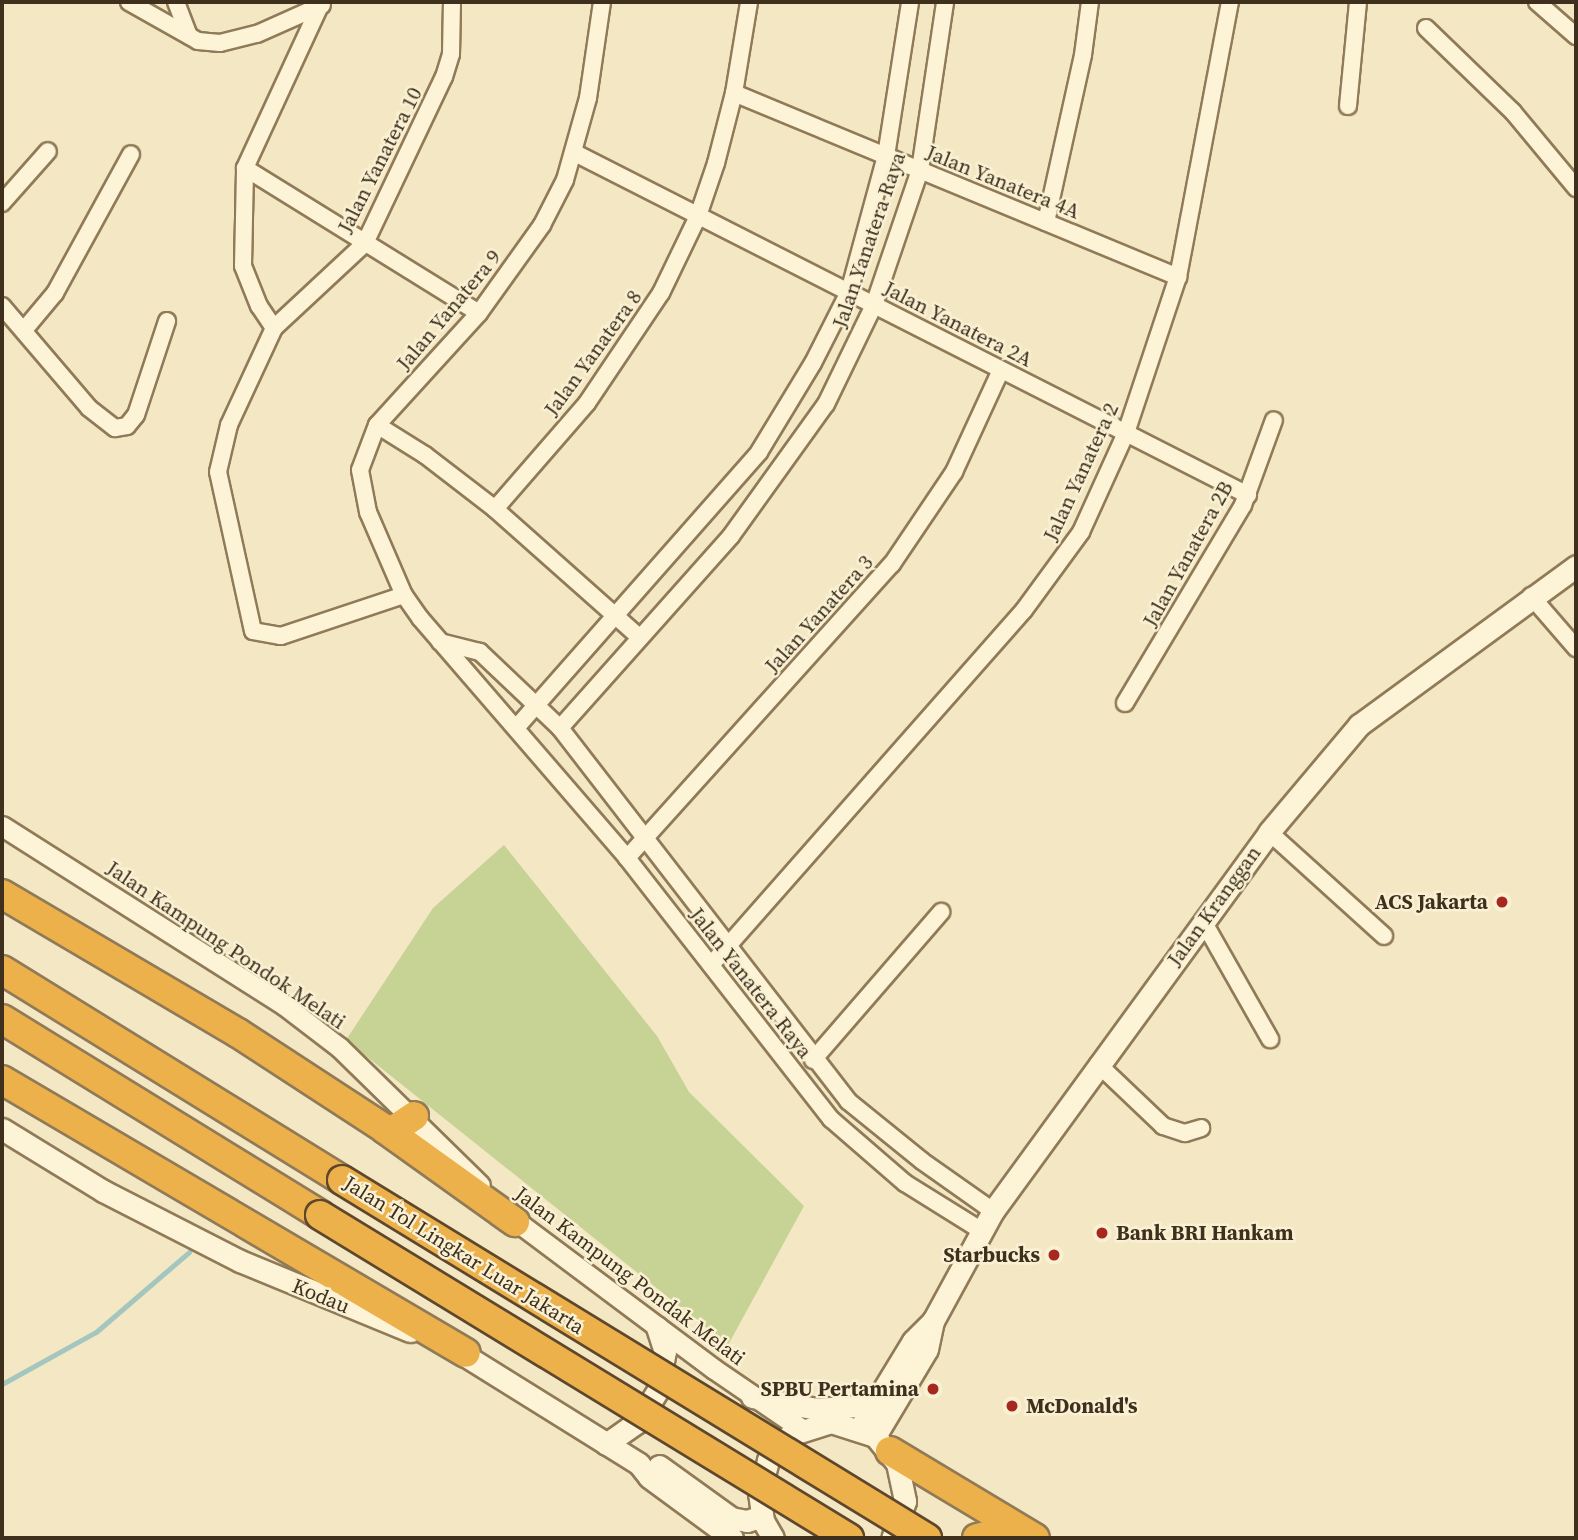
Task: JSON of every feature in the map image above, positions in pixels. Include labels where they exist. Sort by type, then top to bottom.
[{"type":"highway","points":[[2,894],[238,1032],[385,1129],[515,1222]]},
{"type":"highway","name":"Jalan Tol Lingkar Luar Jakarta","points":[[2,970],[927,1538]]},
{"type":"highway","name":"Jalan Tol Lingkar Luar Jakarta","points":[[2,1019],[849,1538]]},
{"type":"highway","points":[[2,1080],[466,1353]]},
{"type":"highway","points":[[385,1129],[395,1129],[414,1116]]},
{"type":"highway","points":[[875,1438],[1034,1538]]},
{"type":"highway","points":[[977,1538],[1001,1532],[1034,1538]]},
{"type":"main road","name":"Jalan Kranggan","points":[[875,1438],[879,1398],[913,1341],[933,1321],[993,1211],[1269,832],[1359,725],[1531,596],[1576,566]]},
{"type":"main road","name":"Kodau","points":[[2,1129],[103,1191],[240,1261],[466,1353],[662,1478],[689,1497],[732,1538]]},
{"type":"main road","name":"Jalan Kranggan","points":[[875,1438],[927,1349],[933,1321]]},
{"type":"main road","points":[[606,1444],[638,1422],[658,1390],[665,1352],[657,1327]]},
{"type":"main road","points":[[745,1391],[817,1409],[857,1406],[879,1398]]},
{"type":"main road","points":[[773,1538],[762,1516],[759,1494],[765,1467],[779,1444],[802,1429],[831,1422],[875,1438],[902,1475],[905,1501],[892,1538]]},
{"type":"main road","name":"Kodau","points":[[689,1497],[737,1520],[762,1516]]},
{"type":"street","points":[[129,2],[198,41],[236,41],[325,4]]},
{"type":"street","points":[[176,2],[189,36]]},
{"type":"street","name":"Jalan Yanatera 10","points":[[404,595],[281,636],[253,631],[218,472],[229,425],[274,328],[365,243],[444,77],[451,54],[452,2]]},
{"type":"street","name":"Jalan Yanatera 9","points":[[404,595],[361,490],[364,450],[377,425],[480,313],[542,225],[575,153],[588,98],[602,2]]},
{"type":"street","name":"Jalan Yanatera 8","points":[[495,509],[587,403],[622,356],[661,293],[698,216],[734,93],[749,2]]},
{"type":"street","name":"Jalan Yanatera Raya","points":[[516,728],[613,614],[759,452],[849,292],[886,156],[910,2]]},
{"type":"street","name":"Jalan Yanatera Raya","points":[[560,728],[731,536],[782,470],[826,404],[874,305],[920,170],[945,2]]},
{"type":"street","points":[[1046,222],[1083,55],[1090,2]]},
{"type":"street","name":"Jalan Yanatera 2","points":[[712,965],[1031,601],[1081,532],[1126,433],[1178,277],[1230,2]]},
{"type":"street","points":[[1348,106],[1358,2]]},
{"type":"street","points":[[1537,2],[1576,36]]},
{"type":"street","points":[[274,328],[259,306],[243,267],[245,168],[325,4]]},
{"type":"street","points":[[1426,28],[1513,111],[1576,188]]},
{"type":"street","name":"Jalan Yanatera 4A","points":[[734,93],[1178,277]]},
{"type":"street","points":[[2,203],[48,151]]},
{"type":"street","name":"Jalan Yanatera 2A","points":[[575,153],[1248,495]]},
{"type":"street","points":[[24,330],[55,293],[131,154]]},
{"type":"street","points":[[245,168],[480,313]]},
{"type":"street","points":[[2,306],[89,408],[115,428],[127,426],[136,415],[167,321]]},
{"type":"street","name":"Jalan Yanatera 3","points":[[628,858],[892,564],[954,472],[1001,369]]},
{"type":"street","name":"Jalan Yanatera 2B","points":[[1125,703],[1248,495],[1274,420]]},
{"type":"street","points":[[377,425],[425,455],[495,509],[639,637]]},
{"type":"street","name":"Jalan Yanatera Raya","points":[[404,595],[440,642],[628,858],[831,1119],[883,1165],[982,1231]]},
{"type":"street","points":[[1531,596],[1576,648]]},
{"type":"street","name":"Jalan Yanatera Raya","points":[[440,642],[480,652],[560,728],[730,943],[813,1060],[848,1101],[901,1145],[993,1211]]},
{"type":"street","name":"Jalan Kampung Pondok Melati","points":[[2,826],[284,1005],[339,1047],[414,1116]]},
{"type":"street","points":[[1269,832],[1384,936]]},
{"type":"street","points":[[813,1060],[941,912]]},
{"type":"street","points":[[1203,921],[1270,1039]]},
{"type":"street","points":[[1098,1064],[1163,1126],[1185,1133],[1201,1128]]},
{"type":"street","name":"Jalan Kampung Pondak Melati","points":[[414,1116],[515,1222],[714,1369],[802,1429]]},
{"type":"street","points":[[883,1165],[901,1145]]},
{"type":"green space","points":[[504,845],[657,1036],[689,1092],[804,1206],[728,1345],[346,1040],[433,908]]},
{"type":"waterway","points":[[2,1384],[96,1332],[189,1252]]},
{"type":"place","name":"ACS Jakarta","points":[[1502,902]]},
{"type":"place","name":"Bank BRI Hankam","points":[[1102,1233]]},
{"type":"place","name":"Starbucks","points":[[1054,1255]]},
{"type":"place","name":"SPBU Pertamina","points":[[933,1389]]},
{"type":"place","name":"McDonald's","points":[[1012,1406]]}]
